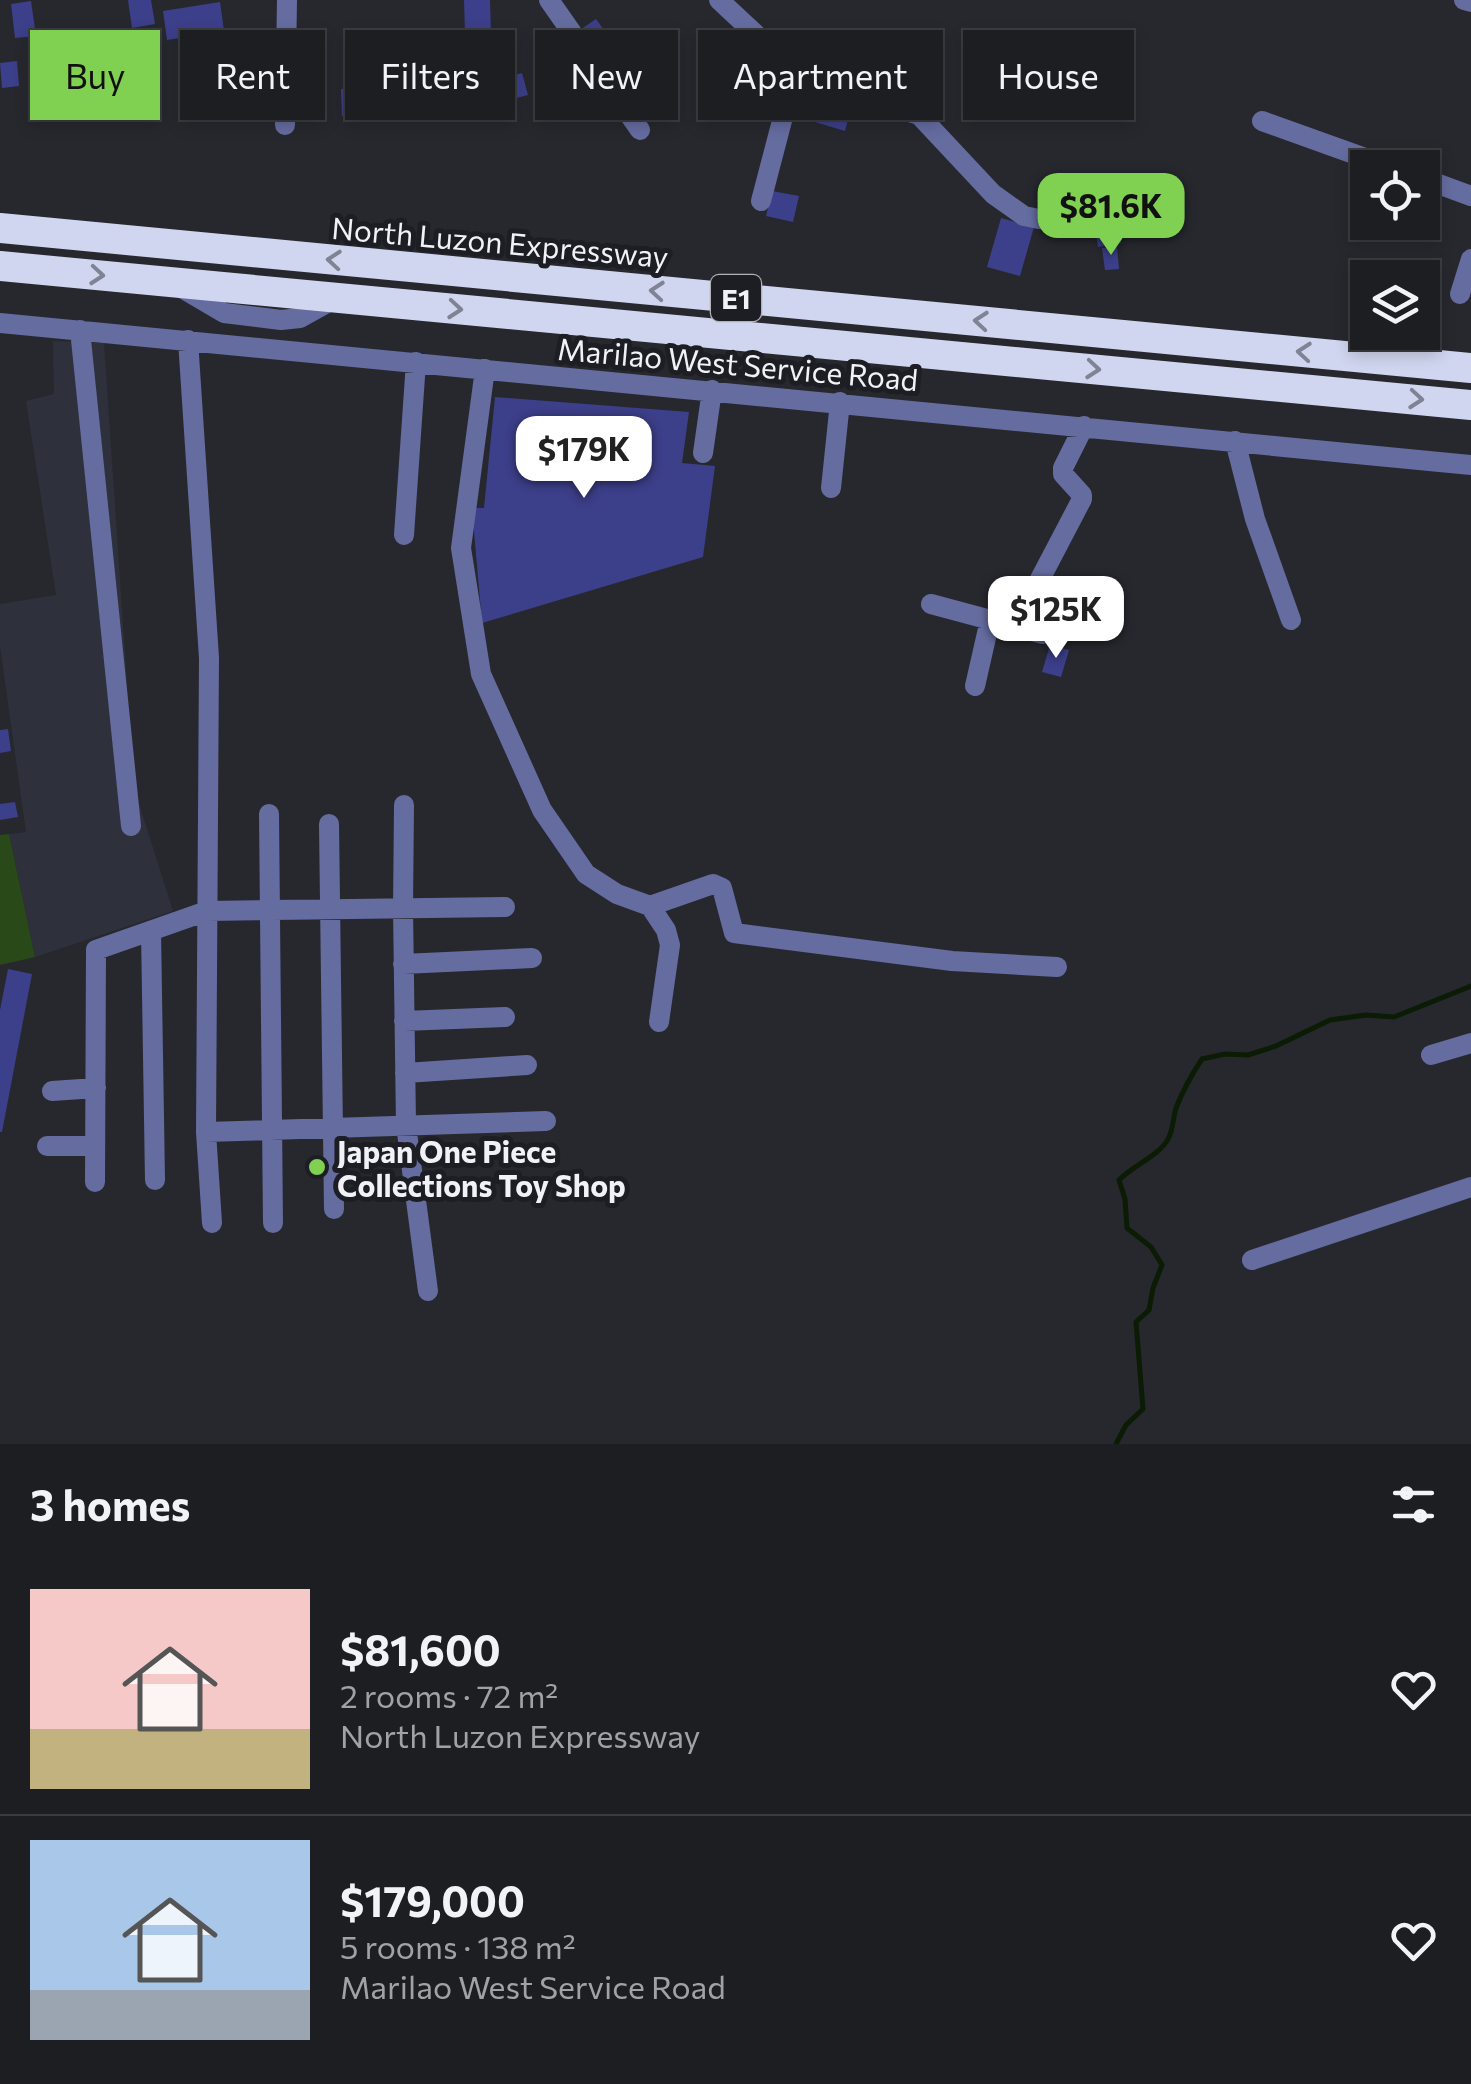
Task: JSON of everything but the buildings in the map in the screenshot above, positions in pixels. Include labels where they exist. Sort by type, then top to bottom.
[{"type":"highway","name":"North Luzon Expressway","points":[[0,228],[1471,368]]},
{"type":"highway","name":"E1","points":[[0,266],[1471,404]]},
{"type":"street","points":[[285,125],[286,0]]},
{"type":"street","points":[[548,0],[640,130]]},
{"type":"street","points":[[718,0],[750,30]]},
{"type":"street","points":[[1464,0],[1471,2]]},
{"type":"street","points":[[762,201],[782,120]]},
{"type":"street","points":[[924,120],[992,194],[1024,216],[1051,218],[1104,192]]},
{"type":"street","points":[[1262,121],[1350,153]]},
{"type":"street","points":[[1440,185],[1471,196]]},
{"type":"street","points":[[1460,294],[1471,259]]},
{"type":"street","name":"Marilao West Service Road","points":[[0,322],[1471,465]]},
{"type":"street","points":[[80,330],[131,826]]},
{"type":"street","points":[[188,340],[209,658],[206,1132],[212,1223]]},
{"type":"street","points":[[404,535],[416,362]]},
{"type":"street","points":[[485,369],[460,548],[481,674],[542,810],[586,874],[616,894],[650,906],[666,930],[670,946],[658,1022]]},
{"type":"street","points":[[703,452],[712,390]]},
{"type":"street","points":[[831,488],[840,402]]},
{"type":"street","points":[[930,604],[1043,634],[1056,630],[1057,618],[1038,583],[1082,499],[1063,474],[1063,468],[1084,426]]},
{"type":"street","points":[[1235,441],[1255,519],[1292,620]]},
{"type":"street","points":[[975,686],[990,620]]},
{"type":"street","points":[[404,805],[406,1126],[428,1292]]},
{"type":"street","points":[[270,814],[273,1223]]},
{"type":"street","points":[[329,824],[334,1209]]},
{"type":"street","points":[[650,906],[714,884],[722,888],[734,932],[952,961],[1057,967]]},
{"type":"street","points":[[95,1182],[96,950],[207,910],[505,906]]},
{"type":"street","points":[[151,930],[155,1180]]},
{"type":"street","points":[[404,964],[532,958]]},
{"type":"street","points":[[404,1020],[505,1017]]},
{"type":"street","points":[[1432,1056],[1471,1042]]},
{"type":"street","points":[[405,1073],[527,1065]]},
{"type":"street","points":[[52,1090],[96,1088]]},
{"type":"street","points":[[206,1132],[546,1121]]},
{"type":"street","points":[[47,1146],[96,1146]]},
{"type":"street","points":[[1252,1260],[1471,1187]]},
{"type":"shaded area","points":[[53,341],[104,343],[134,788],[173,911],[35,957],[9,834],[26,832],[0,646],[0,604],[56,595],[26,401],[54,394]]},
{"type":"green space","points":[[9,834],[35,957],[0,965],[0,835]]},
{"type":"waterway","points":[[1116,1444],[1126,1425],[1143,1409],[1136,1322],[1149,1310],[1162,1265],[1151,1247],[1127,1228],[1119,1180],[1164,1145],[1179,1101],[1202,1059],[1248,1055],[1330,1020],[1366,1015],[1394,1017],[1471,986]]},
{"type":"place","name":"Japan One Piece Collections Toy Shop","points":[[317,1167]]}]
